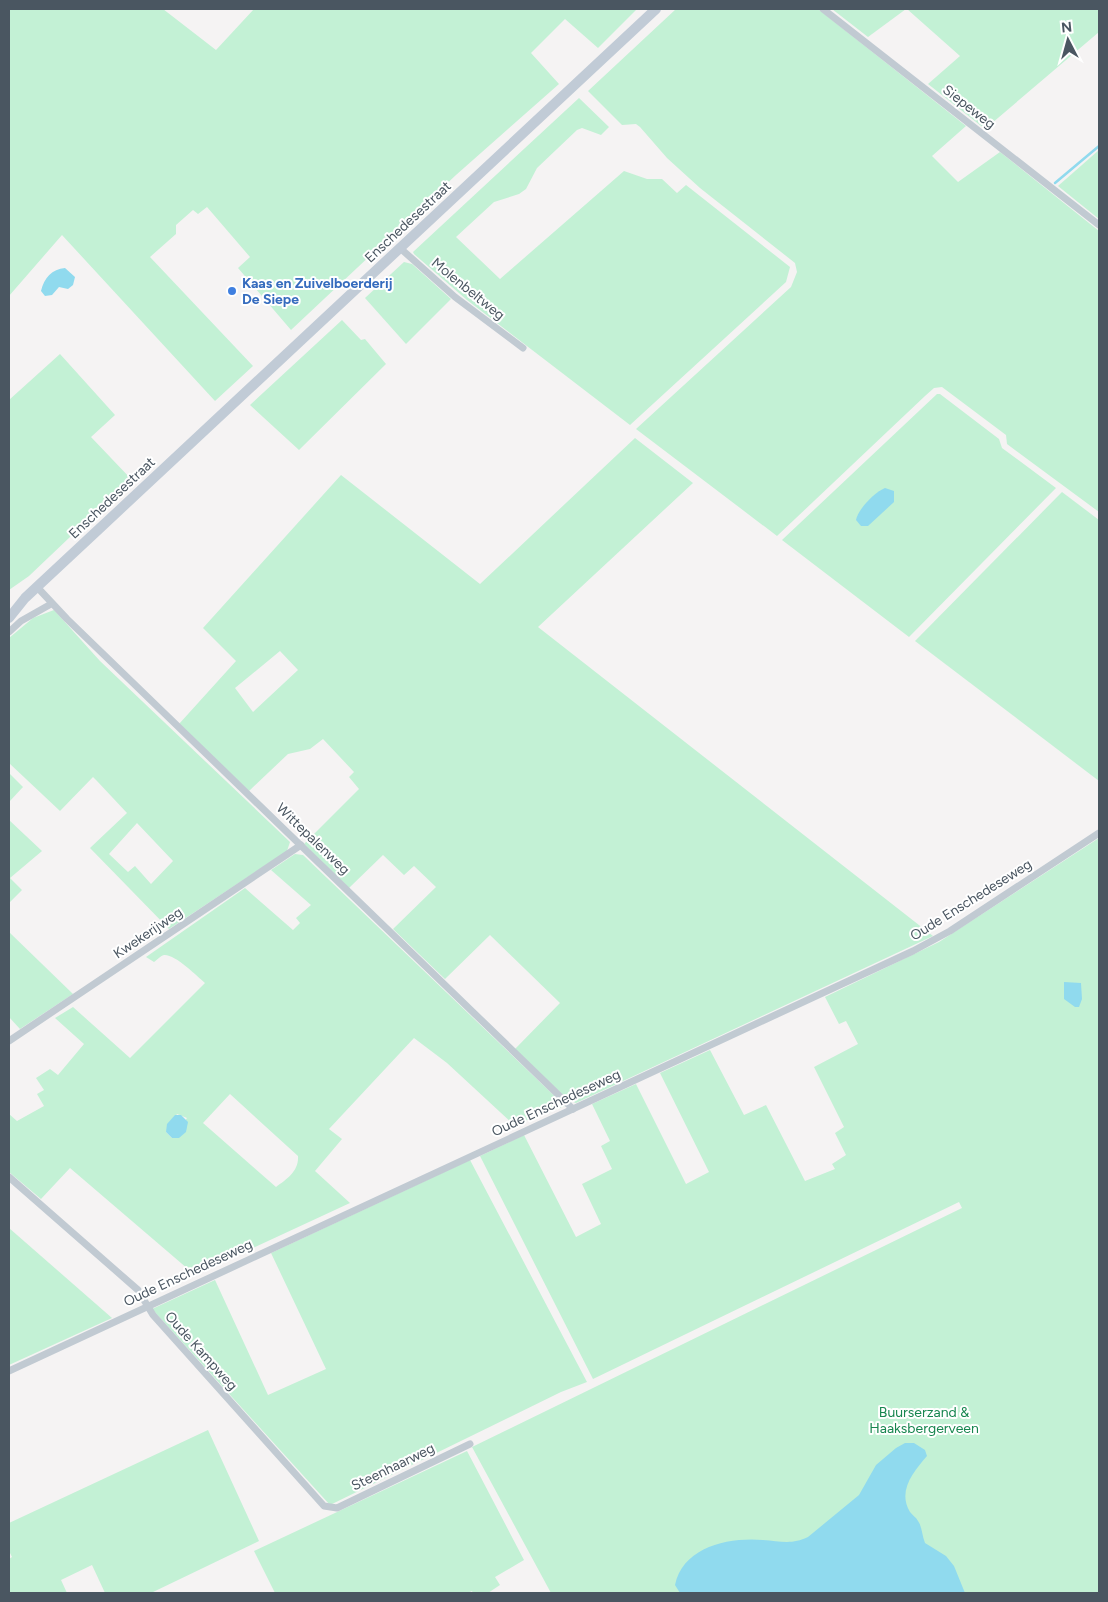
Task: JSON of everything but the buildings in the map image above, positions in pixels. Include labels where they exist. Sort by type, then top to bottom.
[{"type":"street","name":"Enschedesestraat","points":[[9,609],[37,587],[656,9]]},
{"type":"street","name":"Siepeweg","points":[[823,9],[1099,225]]},
{"type":"street","name":"Molenbeltweg","points":[[400,248],[455,297],[523,348]]},
{"type":"street","name":"Wittepalenweg","points":[[37,587],[51,604],[573,1109]]},
{"type":"street","name":"Enschedesestraat","points":[[9,618],[25,598]]},
{"type":"street","points":[[9,632],[21,620],[51,604]]},
{"type":"street","name":"Oude Enschedeseweg","points":[[9,1371],[147,1305],[913,951],[950,931],[1099,832]]},
{"type":"street","name":"Kwekerijweg","points":[[9,1041],[301,845]]},
{"type":"street","name":"Oude Kampweg","points":[[9,1177],[138,1290],[153,1315],[198,1367],[327,1508]]},
{"type":"street","name":"Steenhaarweg","points":[[327,1508],[337,1508],[470,1444]]},
{"type":"green space","points":[[9,9],[163,9],[216,50],[254,9],[637,9],[598,48],[565,19],[531,53],[559,84],[456,175],[291,330],[238,268],[250,257],[207,207],[198,214],[193,210],[176,225],[176,234],[150,257],[253,366],[215,401],[62,235],[9,296]]},
{"type":"green space","points":[[676,9],[818,9],[966,126],[932,156],[958,182],[1000,152],[1099,231],[1099,512],[1007,444],[1006,435],[942,387],[934,388],[925,396],[777,536],[636,429],[791,287],[797,272],[795,263],[700,188],[667,158],[640,127],[636,124],[622,125],[588,91]]},
{"type":"green space","points":[[832,9],[906,9],[868,37]]},
{"type":"green space","points":[[907,9],[1099,9],[1099,32],[985,129],[928,84],[960,56]]},
{"type":"green space","points":[[579,98],[609,127],[601,135],[582,128],[577,130],[537,168],[526,189],[519,194],[494,202],[456,237],[500,279],[624,171],[647,179],[662,179],[677,193],[686,185],[790,267],[786,282],[630,425],[467,300],[413,252]]},
{"type":"green space","points":[[1099,150],[1099,219],[1058,186]]},
{"type":"green space","points":[[404,262],[412,264],[451,299],[406,344],[365,298]]},
{"type":"green space","points":[[342,320],[361,340],[365,339],[386,364],[299,450],[250,405]]},
{"type":"green space","points":[[60,354],[115,415],[91,437],[131,479],[29,576],[9,590],[9,400]]},
{"type":"green space","points":[[937,394],[940,394],[999,439],[1002,448],[1056,488],[909,637],[782,540]]},
{"type":"green space","points":[[635,438],[693,483],[538,627],[933,936],[576,1103],[568,1100],[515,1049],[560,1003],[490,935],[445,979],[393,929],[436,887],[414,866],[404,875],[383,855],[349,888],[304,844],[359,789],[349,777],[354,772],[323,739],[310,749],[288,754],[249,791],[179,724],[236,661],[203,628],[341,475],[480,584]],"holes":[[[280,651],[298,670],[253,712],[235,688]]]},
{"type":"green space","points":[[1062,492],[1099,520],[1099,781],[915,641]]},
{"type":"green space","points":[[54,610],[100,661],[290,842],[287,851],[169,929],[90,848],[127,813],[97,781],[93,777],[60,811],[9,763],[9,638],[33,618]],"holes":[[[137,823],[173,861],[151,884],[135,866],[128,872],[109,854]]]},
{"type":"green space","points":[[9,773],[23,787],[9,802]]},
{"type":"green space","points":[[9,820],[42,851],[10,878],[22,890],[9,903]]},
{"type":"green space","name":"Buurserzand & Haaksbergerveen","points":[[1099,838],[1099,1593],[551,1593],[472,1447],[962,1208],[959,1202],[593,1379],[480,1156],[524,1135],[576,1237],[601,1224],[582,1184],[612,1169],[601,1146],[610,1141],[592,1104],[636,1084],[686,1184],[709,1172],[660,1073],[710,1050],[744,1115],[766,1105],[805,1181],[835,1169],[832,1164],[846,1155],[835,1133],[844,1127],[814,1067],[858,1044],[846,1021],[839,1024],[825,997],[939,942]]},
{"type":"green space","points":[[295,854],[303,855],[565,1106],[514,1125],[447,1063],[414,1038],[329,1129],[342,1139],[315,1171],[350,1203],[195,1275],[70,1168],[41,1199],[9,1172],[9,1114],[17,1121],[44,1106],[37,1094],[44,1090],[36,1078],[50,1069],[58,1075],[84,1044],[55,1018],[73,1007],[130,1058],[205,983],[174,958],[164,955],[154,962],[146,957],[245,888],[293,930],[300,923],[296,918],[311,905],[271,870]],"holes":[[[230,1094],[298,1156],[297,1166],[288,1178],[276,1187],[203,1123]],[[177,1114],[187,1118],[172,1138],[166,1132]]]},
{"type":"green space","points":[[9,932],[73,994],[20,1029],[9,1017]]},
{"type":"green space","points":[[470,1160],[587,1382],[561,1392],[330,1505],[152,1309],[215,1280],[268,1395],[326,1369],[271,1253]]},
{"type":"green space","points":[[9,1228],[112,1318],[9,1365]]},
{"type":"green space","points":[[208,1430],[259,1541],[151,1593],[105,1593],[92,1565],[61,1580],[67,1593],[9,1593],[9,1559],[12,1557],[9,1551],[9,1523]]},
{"type":"green space","points":[[467,1451],[524,1560],[495,1577],[500,1585],[488,1593],[473,1593],[472,1591],[467,1593],[275,1593],[254,1551]]},
{"type":"water","points":[[65,268],[75,277],[73,285],[68,289],[59,287],[52,295],[45,296],[41,291],[46,278],[52,272]]},
{"type":"water","points":[[885,488],[894,491],[894,502],[868,526],[861,526],[856,520],[863,506]]},
{"type":"water","points":[[1064,982],[1081,983],[1082,999],[1079,1007],[1075,1007],[1064,999]]},
{"type":"water","points":[[175,1115],[181,1115],[188,1122],[186,1132],[179,1138],[172,1138],[166,1132],[167,1124]]},
{"type":"water","points":[[905,1443],[914,1443],[925,1450],[927,1456],[912,1475],[906,1489],[906,1504],[919,1523],[925,1543],[946,1556],[954,1566],[965,1593],[680,1593],[675,1585],[680,1572],[697,1553],[709,1547],[736,1540],[791,1542],[808,1537],[859,1495],[876,1465]]},
{"type":"waterway","points":[[1055,183],[1099,146]]},
{"type":"place","name":"Kaas en Zuivelboerderij De Siepe","points":[[232,291]]}]
